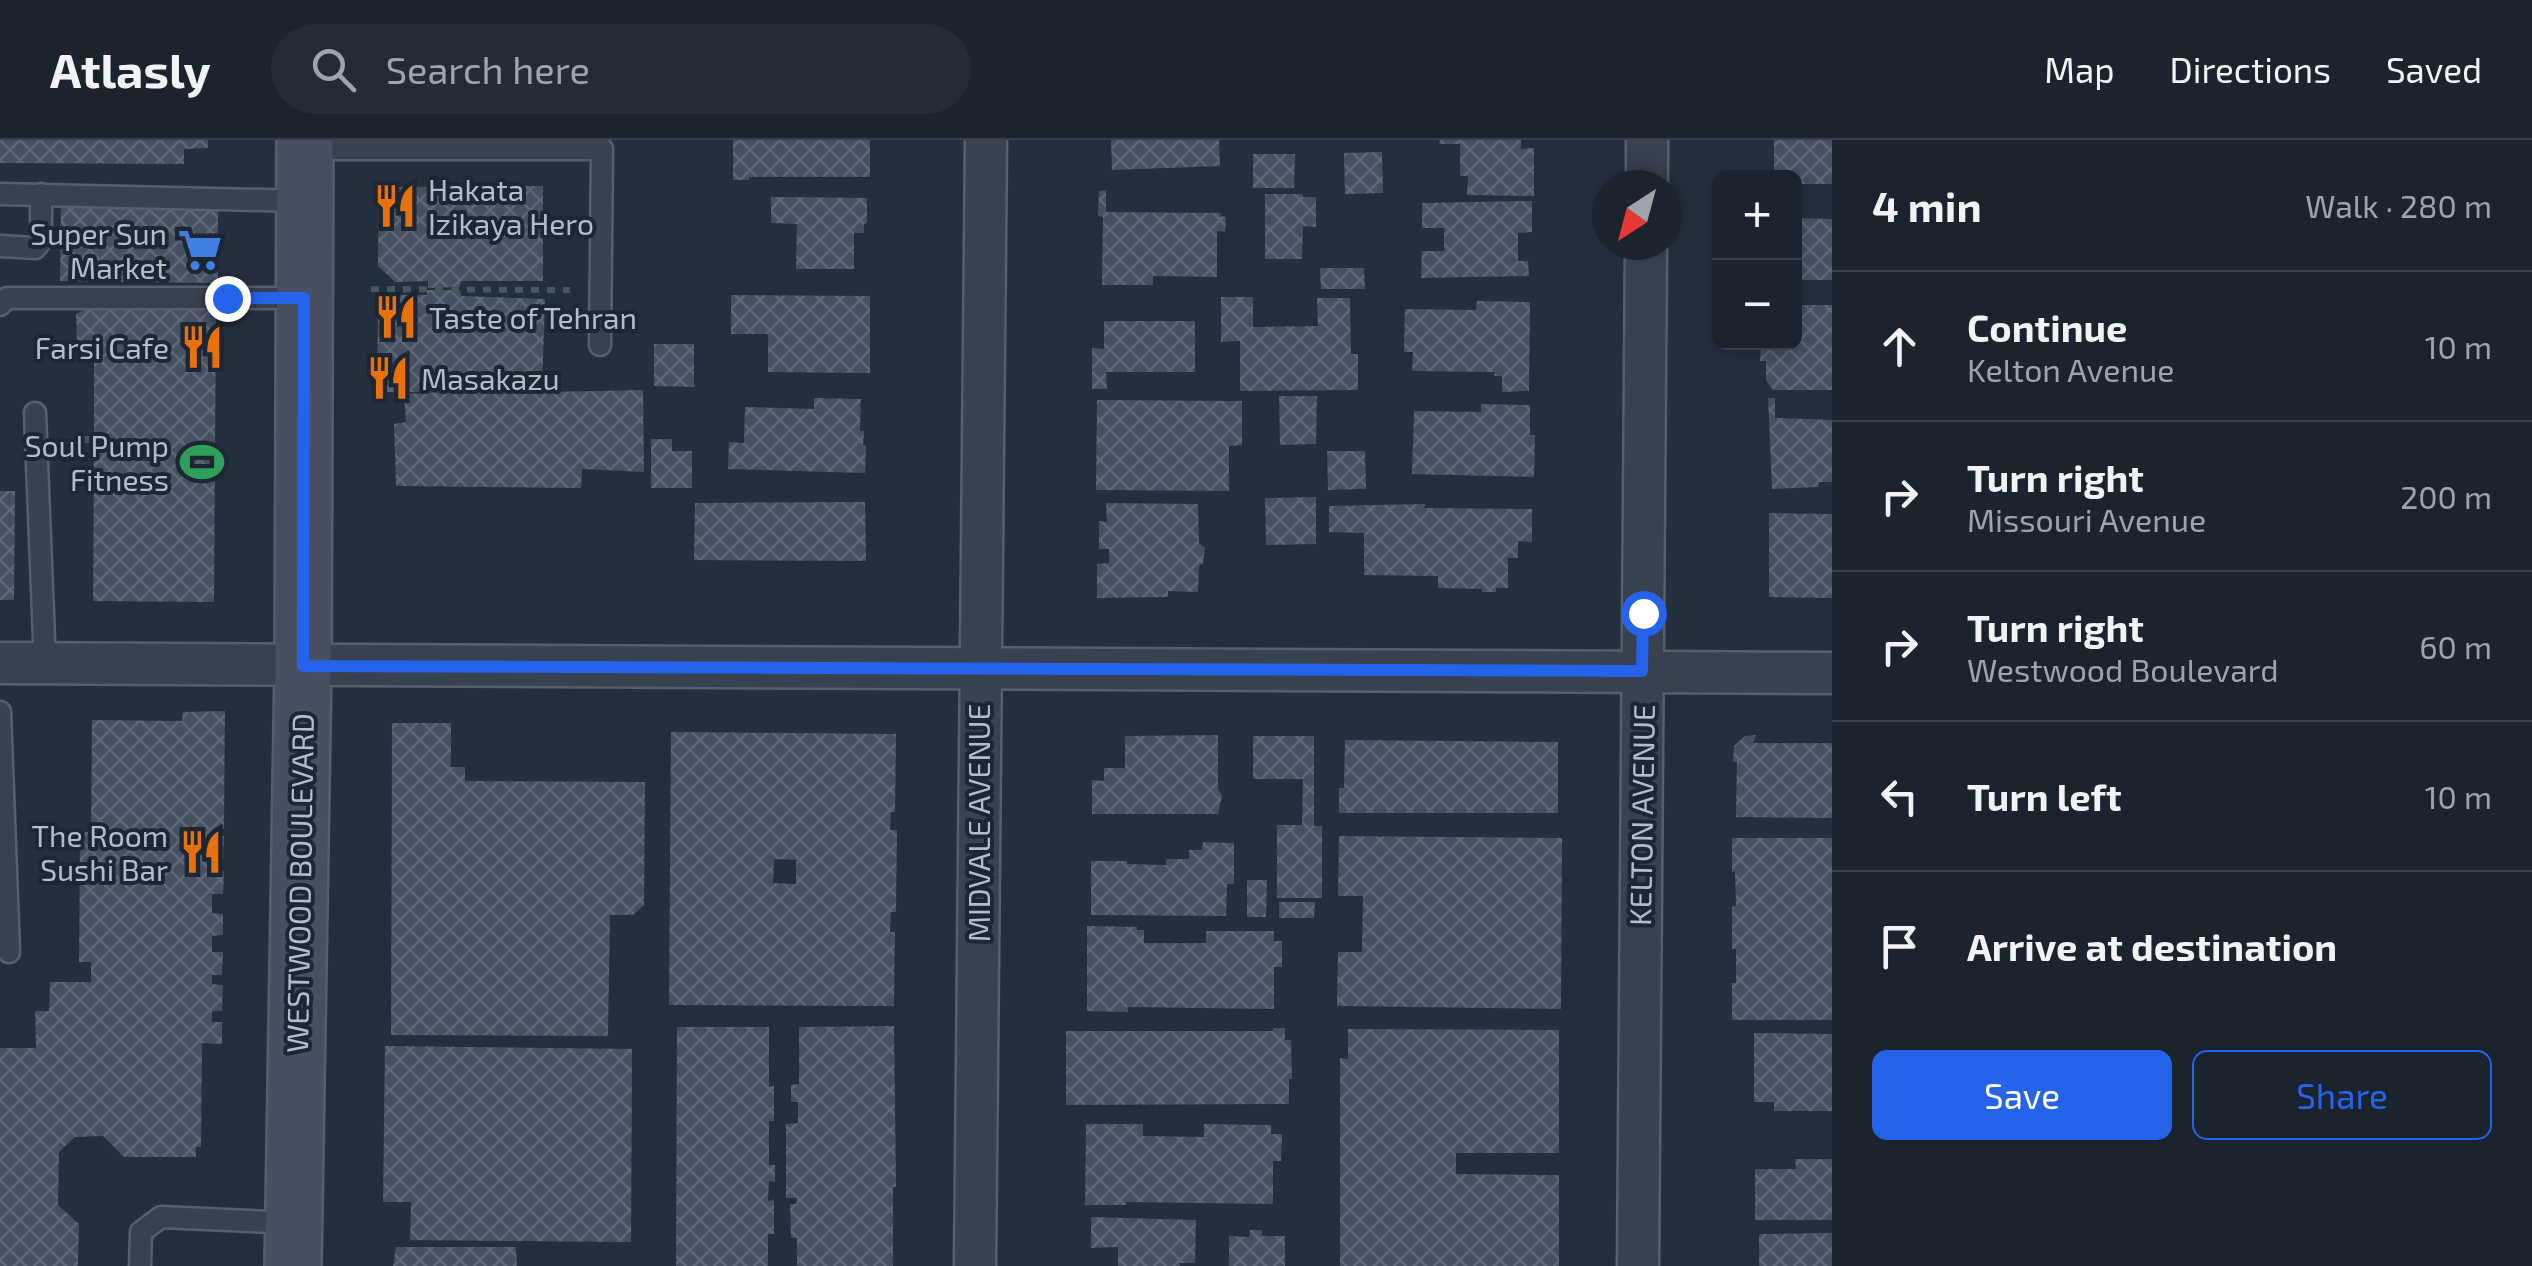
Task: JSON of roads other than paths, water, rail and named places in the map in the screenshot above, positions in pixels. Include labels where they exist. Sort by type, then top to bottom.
[{"type":"main road","name":"WESTWOOD BOULEVARD","points":[[294,1245],[303,666],[305,163]]},
{"type":"street","name":"MIDVALE AVENUE","points":[[975,1266],[986,140]]},
{"type":"street","points":[[1647,170],[1648,140]]},
{"type":"street","name":"KELTON AVENUE","points":[[1638,1266],[1646,260]]},
{"type":"street","points":[[0,663],[1832,673]]},
{"type":"lane","points":[[0,194],[41,194],[305,163],[602,149],[600,345]]},
{"type":"lane","points":[[0,246],[35,248],[41,241],[41,194]]},
{"type":"lane","points":[[0,305],[6,298],[304,298]]},
{"type":"lane","points":[[36,413],[46,664]]},
{"type":"lane","points":[[0,712],[9,952]]},
{"type":"lane","points":[[140,1266],[141,1232],[161,1216],[294,1245]]},
{"type":"place","name":"Hakata Izikaya Hero","points":[[395,206]]},
{"type":"place","name":"Super Sun Market","points":[[200,250]]},
{"type":"place","name":"Taste of Tehran","points":[[396,317]]},
{"type":"place","name":"Farsi Cafe","points":[[202,347]]},
{"type":"place","name":"Masakazu","points":[[388,378]]},
{"type":"place","name":"Soul Pump Fitness","points":[[202,462]]},
{"type":"place","name":"The Room Sushi Bar","points":[[201,852]]}]
